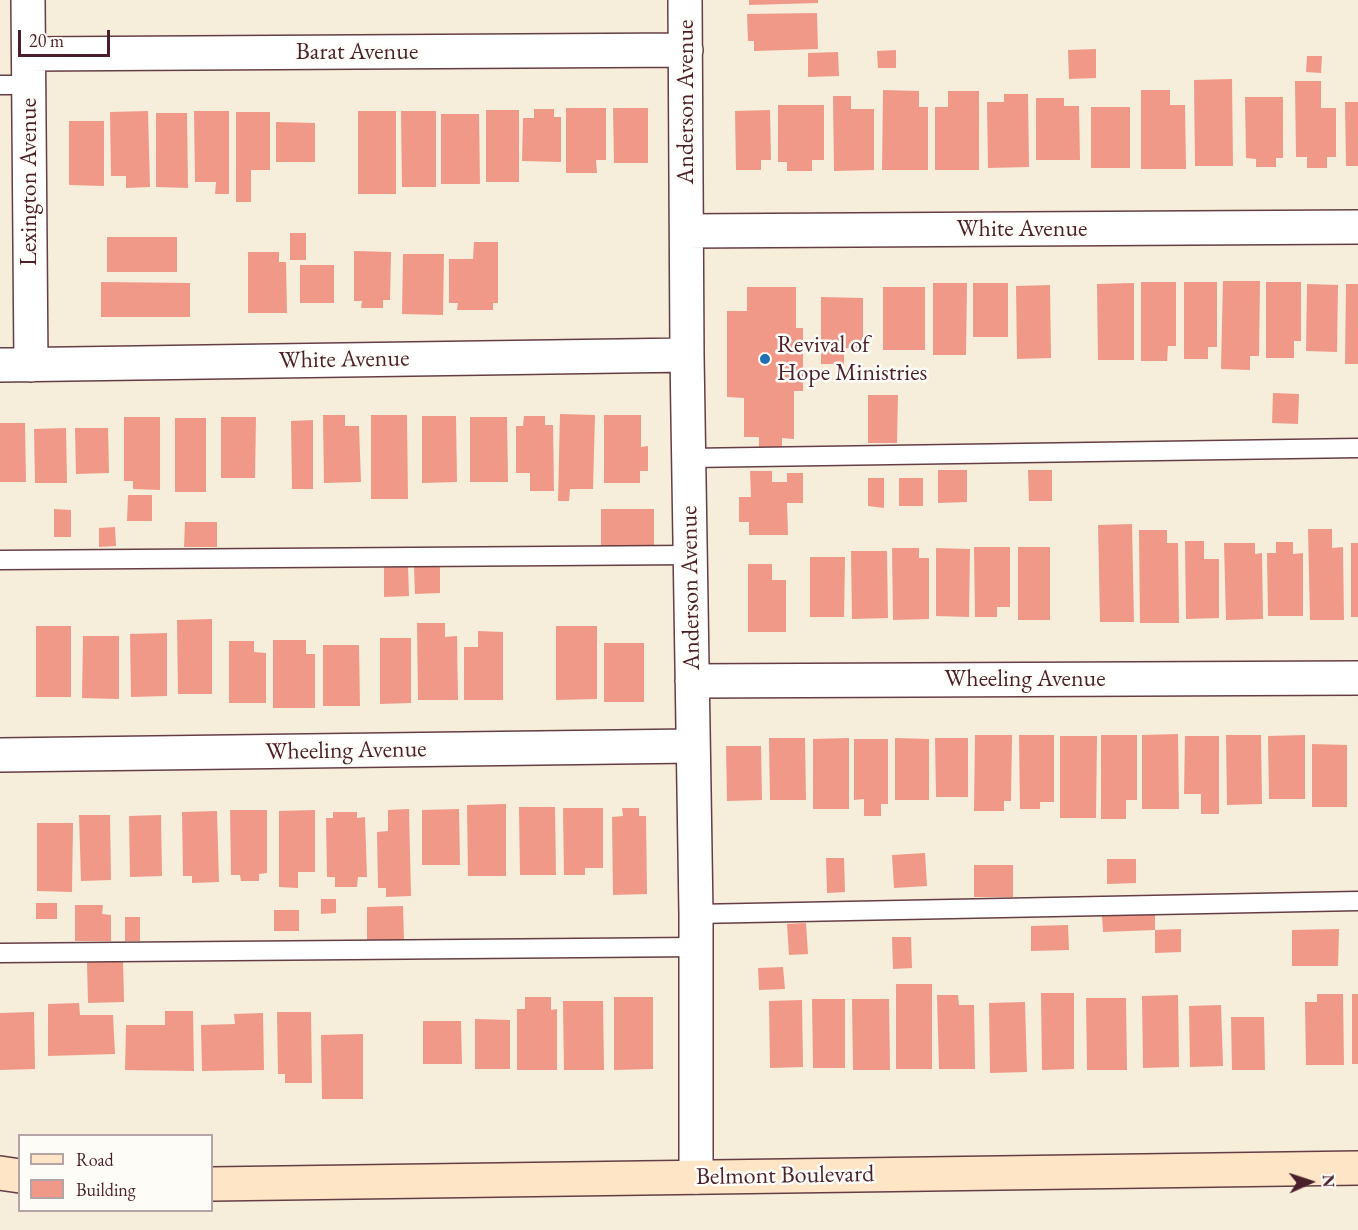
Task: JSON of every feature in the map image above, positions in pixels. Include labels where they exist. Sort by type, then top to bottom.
[{"type":"main road","name":"Belmont Boulevard","points":[[213,1184],[1358,1168]]},
{"type":"main road","points":[[0,1173],[18,1176]]},
{"type":"street","name":"Lexington Avenue","points":[[15,365],[19,75],[28,0]]},
{"type":"street","name":"Anderson Avenue","points":[[686,0],[687,355],[696,914],[696,1177]]},
{"type":"street","name":"Barat Avenue","points":[[19,75],[686,50]]},
{"type":"street","name":"White Avenue","points":[[687,231],[1358,227]]},
{"type":"street","name":"White Avenue","points":[[15,365],[687,355]]},
{"type":"street","name":"Wheeling Avenue","points":[[692,681],[1358,678]]},
{"type":"street","name":"Wheeling Avenue","points":[[0,755],[693,746]]},
{"type":"lane","points":[[689,458],[1358,448]]},
{"type":"lane","points":[[0,560],[690,555]]},
{"type":"lane","points":[[696,914],[1358,901]]},
{"type":"lane","points":[[0,953],[696,947]]},
{"type":"building","points":[[749,0],[818,0],[818,3],[749,5]]},
{"type":"building","points":[[817,13],[818,49],[754,51],[754,41],[748,41],[747,14]]},
{"type":"building","points":[[1096,49],[1096,78],[1069,79],[1068,50]]},
{"type":"building","points":[[896,50],[896,68],[878,68],[877,51]]},
{"type":"building","points":[[838,52],[839,76],[808,77],[808,53]]},
{"type":"building","points":[[1307,56],[1322,56],[1321,73],[1306,72]]},
{"type":"building","points":[[1232,79],[1233,166],[1195,166],[1194,80]]},
{"type":"building","points":[[1295,81],[1321,81],[1321,108],[1336,108],[1336,157],[1327,157],[1327,168],[1307,168],[1307,157],[1296,157]]},
{"type":"building","points":[[883,90],[919,91],[919,107],[928,107],[928,170],[882,170]]},
{"type":"building","points":[[1141,90],[1170,90],[1170,105],[1185,105],[1186,169],[1141,169]]},
{"type":"building","points":[[948,91],[979,91],[979,170],[935,170],[935,107],[948,107]]},
{"type":"building","points":[[1004,94],[1028,94],[1029,167],[988,168],[987,102],[1004,102]]},
{"type":"building","points":[[833,96],[851,96],[851,109],[874,109],[874,170],[834,171]]},
{"type":"building","points":[[1245,97],[1283,97],[1283,158],[1276,158],[1276,167],[1256,167],[1256,159],[1246,158]]},
{"type":"building","points":[[1036,98],[1064,98],[1064,106],[1079,106],[1080,160],[1036,160]]},
{"type":"building","points":[[1345,102],[1358,102],[1358,166],[1346,166]]},
{"type":"building","points":[[778,105],[824,105],[824,160],[812,160],[812,171],[787,171],[787,162],[778,162]]},
{"type":"building","points":[[1091,107],[1130,107],[1130,168],[1091,168]]},
{"type":"building","points":[[566,108],[606,108],[606,160],[596,160],[597,173],[566,173]]},
{"type":"building","points":[[613,108],[648,108],[648,163],[614,163]]},
{"type":"building","points":[[534,109],[554,109],[554,117],[561,117],[561,162],[522,161],[523,118],[534,118]]},
{"type":"building","points":[[486,110],[519,110],[519,182],[486,182]]},
{"type":"building","points":[[770,110],[771,160],[761,160],[761,170],[736,170],[735,111]]},
{"type":"building","points":[[148,111],[150,187],[126,188],[126,176],[111,176],[110,112]]},
{"type":"building","points":[[194,111],[229,111],[229,194],[215,194],[216,182],[195,182]]},
{"type":"building","points":[[358,111],[396,111],[396,194],[358,194]]},
{"type":"building","points":[[401,111],[436,111],[436,187],[402,187]]},
{"type":"building","points":[[236,112],[270,112],[270,170],[251,170],[251,202],[236,202]]},
{"type":"building","points":[[156,113],[187,113],[188,188],[156,187]]},
{"type":"building","points":[[441,114],[479,114],[480,184],[441,184]]},
{"type":"building","points":[[69,121],[104,121],[104,186],[69,185]]},
{"type":"building","points":[[276,122],[315,123],[315,162],[276,162]]},
{"type":"building","points":[[290,233],[306,233],[306,260],[290,260]]},
{"type":"building","points":[[107,237],[177,237],[177,272],[107,272]]},
{"type":"building","points":[[474,242],[498,242],[498,303],[493,303],[493,310],[457,310],[458,303],[449,303],[449,259],[473,259]]},
{"type":"building","points":[[354,251],[391,252],[390,300],[383,300],[383,308],[361,308],[362,301],[354,301]]},
{"type":"building","points":[[248,252],[279,252],[279,262],[286,262],[287,313],[248,313]]},
{"type":"building","points":[[403,254],[444,254],[443,315],[402,314]]},
{"type":"building","points":[[300,265],[334,265],[334,303],[300,303]]},
{"type":"building","points":[[1223,281],[1260,281],[1259,356],[1250,356],[1250,370],[1221,369]]},
{"type":"building","points":[[101,282],[190,283],[190,317],[101,317]]},
{"type":"building","points":[[1141,282],[1176,282],[1176,346],[1168,346],[1167,361],[1141,361]]},
{"type":"building","points":[[1184,282],[1217,282],[1217,347],[1208,347],[1208,359],[1184,359]]},
{"type":"building","points":[[1266,282],[1301,282],[1301,341],[1294,341],[1294,358],[1266,358]]},
{"type":"building","points":[[933,283],[967,283],[966,355],[933,355]]},
{"type":"building","points":[[973,283],[1008,283],[1008,337],[973,337]]},
{"type":"building","points":[[1134,283],[1134,360],[1098,360],[1097,284]]},
{"type":"building","points":[[1307,284],[1338,285],[1337,352],[1306,351]]},
{"type":"building","points":[[1346,284],[1358,284],[1358,364],[1345,364]]},
{"type":"building","points":[[1050,285],[1051,358],[1017,359],[1016,286]]},
{"type":"building","name":"Revival of Hope Ministries","points":[[747,287],[796,287],[796,328],[803,328],[803,391],[794,391],[794,439],[782,438],[782,447],[759,447],[759,437],[744,437],[744,398],[727,397],[727,311],[747,311]]},
{"type":"building","points":[[883,287],[925,287],[925,350],[883,350]]},
{"type":"building","points":[[821,297],[863,298],[863,349],[844,348],[844,364],[821,364]]},
{"type":"building","points":[[1273,393],[1299,394],[1298,424],[1272,423]]},
{"type":"building","points":[[868,395],[898,395],[897,443],[868,443]]},
{"type":"building","points":[[560,414],[595,415],[593,489],[570,489],[569,501],[558,501]]},
{"type":"building","points":[[323,415],[345,415],[345,426],[359,426],[361,482],[324,483]]},
{"type":"building","points":[[371,415],[407,415],[408,499],[371,499]]},
{"type":"building","points":[[604,415],[641,415],[641,447],[648,446],[648,471],[640,471],[640,483],[604,483]]},
{"type":"building","points":[[422,416],[456,416],[457,482],[422,483]]},
{"type":"building","points":[[524,416],[545,416],[545,425],[553,425],[554,491],[530,491],[530,473],[516,473],[516,426],[523,426]]},
{"type":"building","points":[[124,417],[160,417],[160,490],[133,489],[133,481],[124,481]]},
{"type":"building","points":[[221,417],[256,417],[255,478],[221,478]]},
{"type":"building","points":[[470,417],[507,417],[508,482],[470,482]]},
{"type":"building","points":[[175,418],[206,418],[206,492],[175,492]]},
{"type":"building","points":[[313,420],[313,489],[292,489],[291,421]]},
{"type":"building","points":[[0,423],[25,423],[26,482],[0,482]]},
{"type":"building","points":[[66,428],[67,483],[35,483],[34,429]]},
{"type":"building","points":[[75,428],[108,428],[109,473],[76,474]]},
{"type":"building","points":[[938,470],[967,470],[967,502],[938,503]]},
{"type":"building","points":[[1028,470],[1052,470],[1052,501],[1029,501]]},
{"type":"building","points":[[750,471],[772,471],[772,482],[787,482],[787,473],[803,473],[803,503],[787,503],[788,535],[749,535],[749,522],[739,522],[739,497],[751,497]]},
{"type":"building","points":[[868,478],[884,478],[884,508],[868,506]]},
{"type":"building","points":[[899,478],[923,478],[923,506],[899,506]]},
{"type":"building","points":[[128,495],[152,495],[152,521],[127,521]]},
{"type":"building","points":[[54,509],[71,510],[71,537],[54,537]]},
{"type":"building","points":[[601,509],[654,509],[654,547],[601,547]]},
{"type":"building","points":[[185,522],[217,522],[217,547],[184,547]]},
{"type":"building","points":[[1132,524],[1134,622],[1100,622],[1098,525]]},
{"type":"building","points":[[115,527],[116,546],[99,547],[99,528]]},
{"type":"building","points":[[1308,529],[1332,529],[1332,548],[1343,547],[1344,620],[1310,620]]},
{"type":"building","points":[[1139,530],[1167,530],[1167,543],[1178,543],[1179,623],[1140,623]]},
{"type":"building","points":[[1185,541],[1204,541],[1204,559],[1219,559],[1219,618],[1186,619]]},
{"type":"building","points":[[1276,542],[1293,542],[1293,554],[1303,553],[1303,616],[1268,616],[1267,553],[1276,553]]},
{"type":"building","points":[[1224,543],[1255,543],[1255,554],[1262,553],[1263,619],[1226,620]]},
{"type":"building","points":[[1351,543],[1358,543],[1358,617],[1351,617]]},
{"type":"building","points":[[974,547],[1010,547],[1010,607],[997,607],[997,617],[975,617]]},
{"type":"building","points":[[1018,547],[1050,547],[1050,620],[1018,620]]},
{"type":"building","points":[[892,548],[919,548],[919,558],[929,558],[929,619],[893,620]]},
{"type":"building","points":[[936,548],[970,549],[969,617],[936,616]]},
{"type":"building","points":[[851,551],[887,551],[888,618],[852,619]]},
{"type":"building","points":[[810,557],[845,557],[844,617],[810,617]]},
{"type":"building","points":[[748,564],[772,564],[772,580],[786,580],[786,632],[748,632]]},
{"type":"building","points":[[440,565],[440,593],[415,594],[414,566]]},
{"type":"building","points":[[384,566],[408,566],[409,596],[384,597]]},
{"type":"building","points":[[212,619],[212,694],[178,694],[177,620]]},
{"type":"building","points":[[417,623],[445,623],[445,637],[457,636],[458,700],[418,700]]},
{"type":"building","points":[[36,626],[71,626],[71,697],[36,697]]},
{"type":"building","points":[[556,626],[597,626],[597,699],[556,700]]},
{"type":"building","points":[[478,631],[503,632],[503,700],[464,700],[464,647],[478,647]]},
{"type":"building","points":[[167,633],[167,696],[131,697],[130,634]]},
{"type":"building","points":[[83,636],[119,636],[119,699],[82,698]]},
{"type":"building","points":[[380,638],[411,638],[411,703],[380,704]]},
{"type":"building","points":[[273,640],[306,640],[306,654],[315,654],[315,708],[273,708]]},
{"type":"building","points":[[229,641],[254,641],[254,652],[266,653],[266,703],[229,703]]},
{"type":"building","points":[[604,643],[644,643],[644,702],[604,702]]},
{"type":"building","points":[[323,645],[359,645],[360,706],[323,706]]},
{"type":"building","points":[[1178,734],[1179,809],[1142,809],[1142,735]]},
{"type":"building","points":[[975,735],[1012,735],[1011,801],[1004,801],[1004,811],[974,811]]},
{"type":"building","points":[[1019,735],[1054,735],[1054,802],[1040,802],[1040,809],[1020,809]]},
{"type":"building","points":[[1101,735],[1137,735],[1137,800],[1126,800],[1126,819],[1101,819]]},
{"type":"building","points":[[1226,735],[1261,735],[1262,804],[1227,805]]},
{"type":"building","points":[[1305,735],[1305,799],[1269,799],[1268,736]]},
{"type":"building","points":[[1060,736],[1097,736],[1096,818],[1060,818]]},
{"type":"building","points":[[1185,736],[1219,736],[1219,814],[1201,814],[1201,794],[1184,794]]},
{"type":"building","points":[[769,738],[805,738],[806,800],[770,800]]},
{"type":"building","points":[[849,738],[849,809],[813,809],[813,739]]},
{"type":"building","points":[[895,738],[929,739],[929,800],[895,800]]},
{"type":"building","points":[[935,738],[968,738],[968,797],[936,797]]},
{"type":"building","points":[[854,739],[888,739],[888,804],[881,804],[881,816],[864,816],[864,799],[854,800]]},
{"type":"building","points":[[1312,744],[1347,745],[1347,807],[1312,807]]},
{"type":"building","points":[[726,746],[761,746],[762,800],[727,801]]},
{"type":"building","points":[[506,804],[506,876],[468,876],[467,805]]},
{"type":"building","points":[[519,807],[555,807],[556,875],[520,875]]},
{"type":"building","points":[[563,808],[603,808],[603,868],[585,868],[585,875],[564,875]]},
{"type":"building","points":[[622,808],[639,808],[639,816],[646,816],[647,894],[613,895],[612,817],[623,816]]},
{"type":"building","points":[[409,809],[411,896],[386,897],[386,888],[378,888],[377,832],[388,831],[388,810]]},
{"type":"building","points":[[459,809],[460,865],[422,865],[422,810]]},
{"type":"building","points":[[230,810],[267,810],[267,873],[259,874],[259,881],[241,881],[240,875],[231,875]]},
{"type":"building","points":[[315,810],[315,872],[298,872],[298,888],[279,887],[279,811]]},
{"type":"building","points":[[217,811],[219,882],[192,883],[192,876],[183,876],[182,812]]},
{"type":"building","points":[[333,812],[357,812],[357,818],[365,817],[367,877],[358,877],[357,887],[335,887],[335,877],[327,877],[326,818],[333,818]]},
{"type":"building","points":[[79,815],[110,815],[111,880],[81,881]]},
{"type":"building","points":[[161,815],[162,876],[130,877],[129,816]]},
{"type":"building","points":[[37,823],[73,823],[72,892],[37,891]]},
{"type":"building","points":[[925,853],[927,886],[894,888],[892,855]]},
{"type":"building","points":[[826,858],[844,858],[845,892],[827,893]]},
{"type":"building","points":[[1107,859],[1136,859],[1136,883],[1107,884]]},
{"type":"building","points":[[974,865],[1013,865],[1013,897],[974,897]]},
{"type":"building","points":[[321,899],[336,899],[336,913],[321,914]]},
{"type":"building","points":[[36,903],[57,903],[57,919],[36,919]]},
{"type":"building","points":[[75,905],[103,905],[102,914],[111,915],[111,941],[75,941]]},
{"type":"building","points":[[403,906],[404,940],[367,941],[367,907]]},
{"type":"building","points":[[274,910],[299,910],[299,931],[274,931]]},
{"type":"building","points":[[1155,914],[1155,930],[1103,932],[1102,915]]},
{"type":"building","points":[[125,917],[140,917],[140,941],[125,941]]},
{"type":"building","points":[[806,923],[808,954],[789,955],[787,924]]},
{"type":"building","points":[[1068,925],[1069,950],[1031,951],[1031,926]]},
{"type":"building","points":[[1181,929],[1181,952],[1155,953],[1155,930]]},
{"type":"building","points":[[1339,929],[1338,966],[1292,966],[1292,930]]},
{"type":"building","points":[[892,937],[911,937],[912,968],[893,969]]},
{"type":"building","points":[[123,960],[124,1002],[88,1003],[87,961]]},
{"type":"building","points":[[783,967],[785,989],[759,990],[758,968]]},
{"type":"building","points":[[896,984],[932,984],[932,1069],[896,1069]]},
{"type":"building","points":[[1041,993],[1074,993],[1074,1069],[1042,1070]]},
{"type":"building","points":[[1317,994],[1343,994],[1344,1065],[1306,1065],[1305,1002],[1317,1002]]},
{"type":"building","points":[[1352,994],[1358,994],[1358,1064],[1352,1064]]},
{"type":"building","points":[[937,995],[958,995],[959,1005],[974,1005],[975,1069],[939,1069]]},
{"type":"building","points":[[1178,995],[1179,1067],[1143,1068],[1142,996]]},
{"type":"building","points":[[525,997],[551,997],[551,1010],[557,1009],[557,1070],[517,1070],[517,1009],[525,1009]]},
{"type":"building","points":[[614,997],[653,997],[653,1069],[614,1070]]},
{"type":"building","points":[[1086,998],[1126,998],[1127,1070],[1087,1070]]},
{"type":"building","points":[[812,999],[845,999],[845,1068],[813,1068]]},
{"type":"building","points":[[852,999],[889,999],[890,1070],[853,1070]]},
{"type":"building","points":[[802,1000],[803,1067],[770,1068],[769,1001]]},
{"type":"building","points":[[563,1001],[603,1001],[604,1070],[564,1070]]},
{"type":"building","points":[[1025,1002],[1027,1072],[990,1073],[989,1003]]},
{"type":"building","points":[[79,1003],[80,1015],[113,1015],[115,1054],[48,1056],[48,1004]]},
{"type":"building","points":[[1221,1005],[1223,1066],[1190,1067],[1189,1006]]},
{"type":"building","points":[[165,1011],[193,1011],[194,1071],[125,1070],[126,1025],[165,1025]]},
{"type":"building","points":[[34,1012],[35,1069],[0,1070],[0,1013]]},
{"type":"building","points":[[277,1012],[311,1012],[312,1083],[285,1083],[285,1074],[278,1074]]},
{"type":"building","points":[[263,1013],[264,1070],[202,1071],[201,1025],[235,1024],[234,1014]]},
{"type":"building","points":[[1231,1017],[1264,1017],[1265,1070],[1232,1070]]},
{"type":"building","points":[[475,1019],[510,1020],[510,1069],[475,1069]]},
{"type":"building","points":[[423,1021],[461,1021],[462,1064],[423,1064]]},
{"type":"building","points":[[363,1034],[363,1099],[322,1099],[321,1035]]},
{"type":"place","name":"Revival of Hope Ministries","points":[[765,359]]}]
